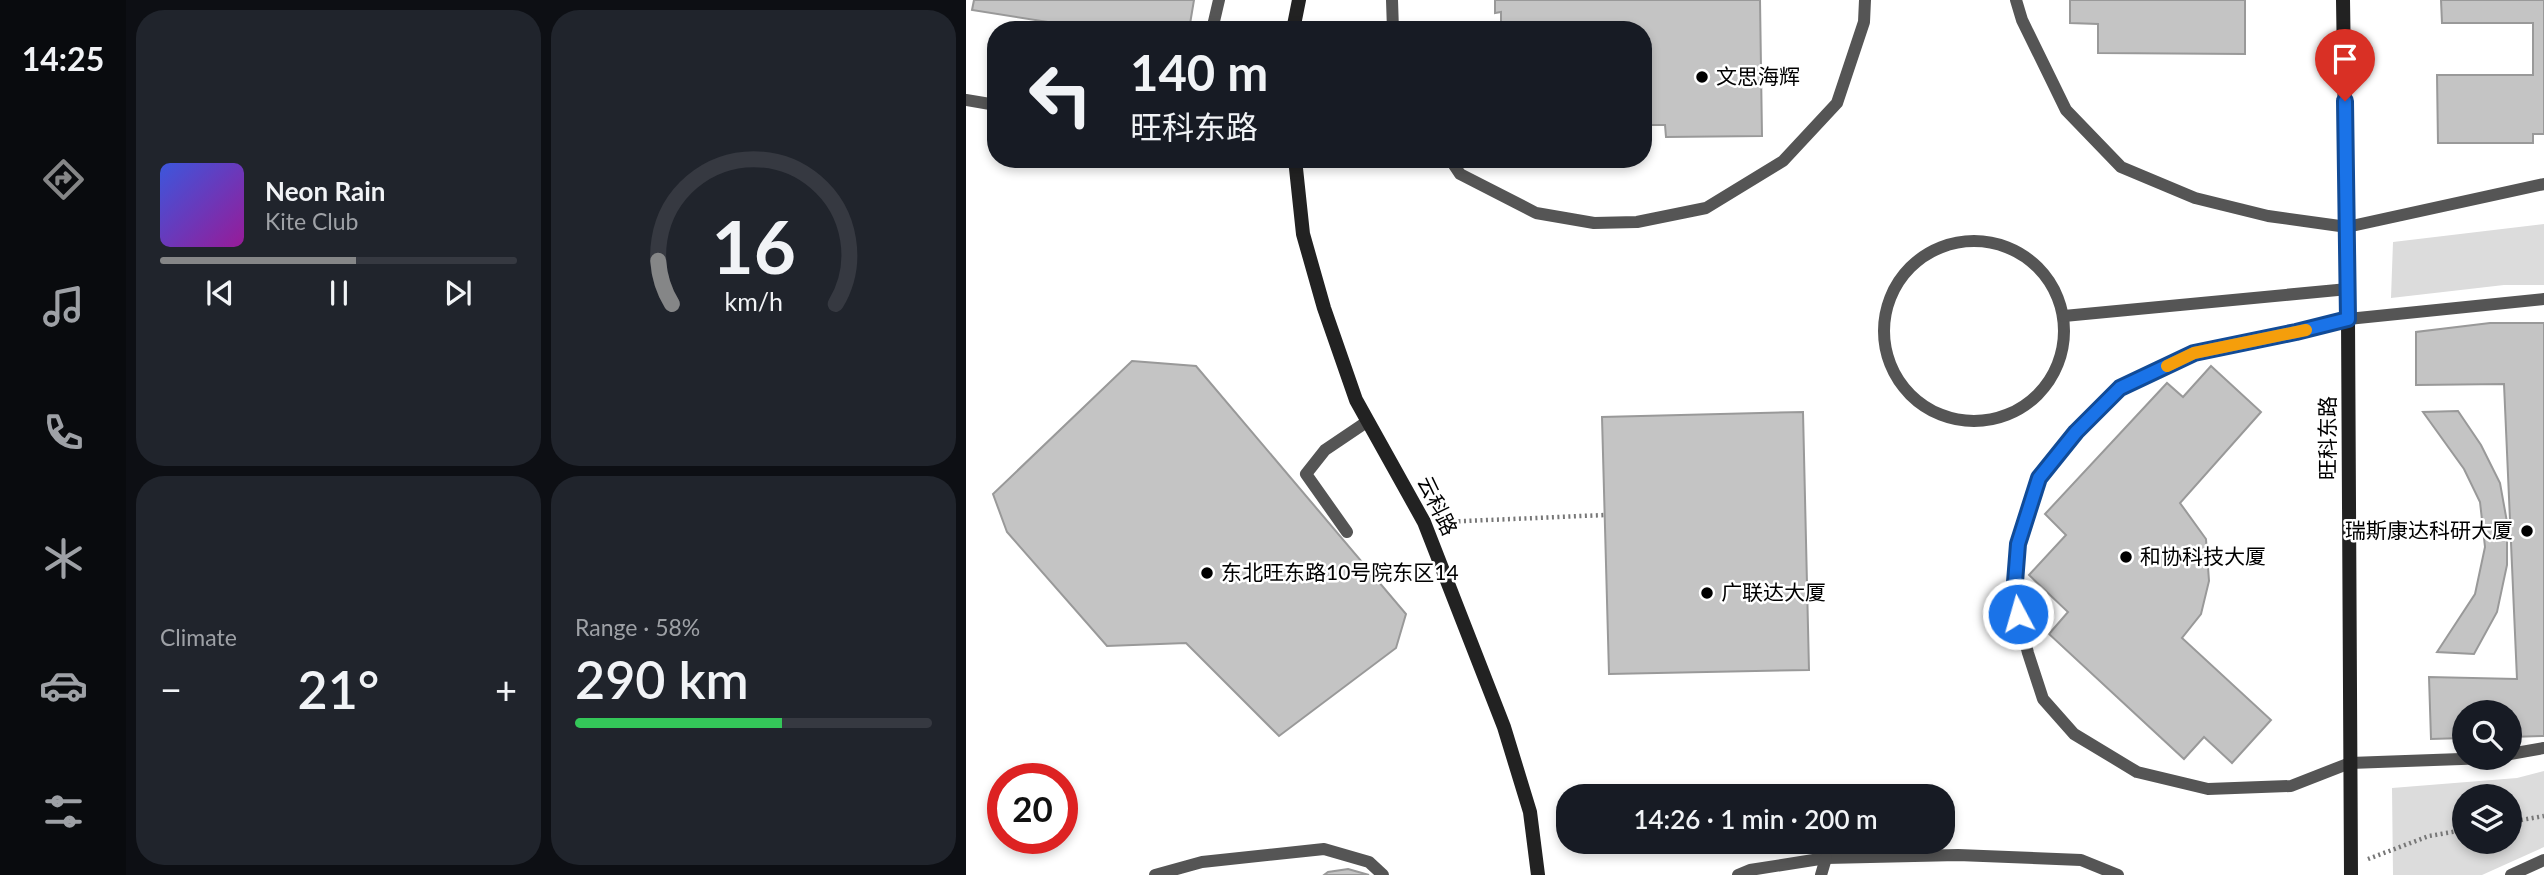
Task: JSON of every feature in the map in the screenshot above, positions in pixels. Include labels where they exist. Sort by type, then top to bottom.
[{"type":"street","points":[[1295,21],[1299,0]]},
{"type":"street","name":"旺科东路","points":[[2343,0],[2348,289],[2351,870]]},
{"type":"street","name":"云科路","points":[[1296,168],[1303,234],[1324,308],[1356,400],[1424,522],[1504,727],[1530,812],[1538,875]]},
{"type":"lane","points":[[1214,21],[1219,0]]},
{"type":"lane","points":[[1392,0],[1393,21]]},
{"type":"lane","points":[[1456,168],[1460,174],[1536,213],[1594,223],[1637,222],[1706,208],[1783,161],[1837,103],[1864,22],[1865,0]]},
{"type":"lane","points":[[2016,0],[2022,20],[2066,110],[2122,167],[2195,198],[2268,216],[2347,228],[2544,184]]},
{"type":"lane","points":[[966,100],[987,104]]},
{"type":"lane","points":[[1978,241],[2008,247],[2034,263],[2054,287],[2064,316],[2064,346],[2055,373],[2031,402],[2015,413],[1988,421],[1959,421],[1932,412],[1909,395],[1892,369],[1884,340],[1886,309],[1899,281],[1920,259],[1947,245],[1978,241]]},
{"type":"lane","points":[[2064,316],[2348,289]]},
{"type":"lane","points":[[2452,759],[2350,763],[2291,786],[2208,789],[2137,772],[2074,734],[2043,699],[2014,595],[2018,544],[2039,478],[2076,432],[2120,388],[2194,353],[2348,319],[2544,299]]},
{"type":"lane","points":[[1346,532],[1306,474],[1325,450],[1367,421]]},
{"type":"lane","points":[[2522,752],[2544,748]]},
{"type":"lane","points":[[1155,875],[1202,862],[1324,849],[1369,862],[1383,875]]},
{"type":"lane","points":[[1738,875],[1750,870],[1826,858],[1958,855],[2081,860],[2118,875]]},
{"type":"lane","points":[[1821,875],[1826,858]]},
{"type":"lane","points":[[2511,875],[2544,860]]},
{"type":"path","points":[[1424,522],[1605,515]]},
{"type":"path","points":[[2522,820],[2544,816]]},
{"type":"path","points":[[2351,870],[2429,836],[2452,832]]},
{"type":"shaded area","points":[[2544,224],[2544,285],[2504,285],[2391,298],[2393,242]]},
{"type":"shaded area","points":[[2544,771],[2544,847],[2482,875],[2393,875],[2392,788],[2517,778]]},
{"type":"building","points":[[974,0],[1194,0],[1190,21],[1042,21],[972,10]]},
{"type":"building","name":"文思海辉","points":[[1495,0],[1760,0],[1762,136],[1666,137],[1665,125],[1652,125],[1652,21],[1501,21],[1501,12],[1495,13]]},
{"type":"building","points":[[2070,0],[2245,0],[2245,54],[2098,53],[2098,24],[2070,23]]},
{"type":"building","points":[[2441,0],[2544,0],[2544,134],[2533,134],[2533,143],[2438,143],[2437,75],[2533,75],[2533,23],[2442,23]]},
{"type":"building","name":"瑞斯康达科研大厦","points":[[2490,323],[2544,323],[2544,736],[2522,737],[2522,700],[2452,700],[2452,738],[2431,739],[2429,677],[2517,679],[2504,384],[2416,385],[2416,332]]},
{"type":"building","name":"东北旺东路10号院东区14","points":[[1132,361],[1196,366],[1406,614],[1396,648],[1279,736],[1186,643],[1107,646],[1007,532],[993,494]]},
{"type":"building","name":"和协科技大厦","points":[[2211,366],[2261,412],[2180,503],[2206,539],[2209,581],[2201,614],[2182,638],[2271,720],[2232,763],[2204,737],[2184,759],[2049,634],[2068,612],[2029,575],[2066,535],[2045,514],[2167,383],[2183,397]]},
{"type":"building","points":[[2458,411],[2481,445],[2500,483],[2507,522],[2507,565],[2497,612],[2474,654],[2437,652],[2475,594],[2485,547],[2480,502],[2464,469],[2423,412]]},
{"type":"building","name":"广联达大厦","points":[[1803,412],[1809,670],[1609,674],[1602,417]]},
{"type":"building","points":[[1348,869],[1369,875],[1324,875],[1328,872]]},
{"type":"slow traffic","points":[[2167,366],[2194,353],[2306,330]]},
{"type":"place","name":"文思海辉","points":[[1702,77]]},
{"type":"place","name":"瑞斯康达科研大厦","points":[[2527,531]]},
{"type":"place","name":"和协科技大厦","points":[[2126,557]]},
{"type":"place","name":"东北旺东路10号院东区14","points":[[1207,573]]},
{"type":"place","name":"广联达大厦","points":[[1707,593]]},
{"type":"route","points":[[2018,614],[2014,595],[2018,544],[2039,478],[2076,432],[2120,388],[2194,353],[2348,319],[2345,101]]}]
